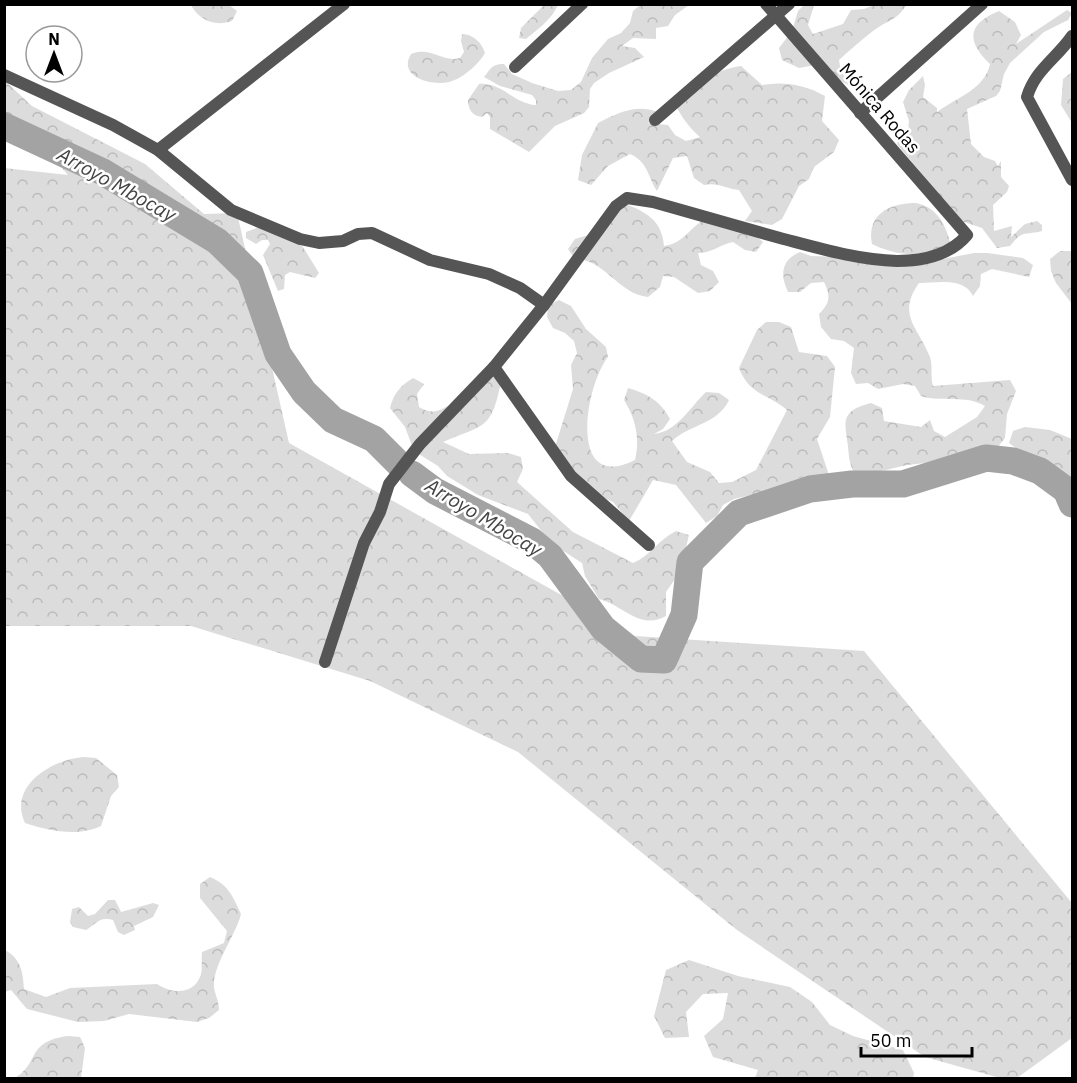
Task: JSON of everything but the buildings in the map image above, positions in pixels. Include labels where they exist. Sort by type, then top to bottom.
[{"type":"street","points":[[158,150],[344,4]]},
{"type":"street","points":[[515,67],[582,4]]},
{"type":"street","name":"Mónica Rodas","points":[[544,305],[616,206],[627,198],[653,202],[817,248],[886,260],[898,261],[936,256],[956,248],[967,235],[766,4]]},
{"type":"street","points":[[655,120],[789,4]]},
{"type":"street","points":[[860,113],[982,4]]},
{"type":"street","points":[[1072,36],[1062,52],[1032,80],[1027,97],[1072,180]]},
{"type":"street","points":[[4,75],[113,125],[158,150],[231,210],[300,240],[319,243],[343,241],[358,234],[372,233],[430,260],[489,274],[520,288],[544,305],[494,367],[420,444],[389,484],[381,512],[364,543],[325,662]]},
{"type":"street","points":[[494,367],[571,476],[649,545]]},
{"type":"green space","points":[[191,5],[229,5],[237,11],[232,21],[214,23],[198,15]]},
{"type":"green space","points":[[544,5],[558,5],[548,20],[535,32],[526,39],[519,38],[521,28]]},
{"type":"green space","points":[[640,5],[689,5],[675,15],[668,26],[656,28],[656,39],[633,38],[622,46],[635,48],[644,57],[609,73],[594,83],[590,89],[589,107],[584,113],[555,126],[529,152],[490,129],[490,117],[487,113],[482,117],[471,112],[468,100],[479,84],[495,86],[521,101],[536,105],[536,100],[532,95],[500,86],[484,77],[496,65],[504,64],[512,74],[532,83],[558,91],[571,90],[581,82],[592,58],[608,39],[621,33],[630,23],[633,11]]},
{"type":"green space","points":[[804,5],[814,5],[808,25],[813,34],[843,24],[851,10],[874,5],[906,5],[895,17],[873,31],[839,60],[841,72],[859,85],[859,91],[841,81],[821,64],[799,68],[782,60],[779,48],[792,31],[798,11]]},
{"type":"green space","points":[[1067,10],[1072,13],[1068,20],[1044,32],[1010,63],[996,96],[967,109],[971,144],[984,157],[995,161],[998,166],[1001,161],[1001,177],[1009,186],[1007,192],[993,205],[994,231],[1012,226],[1011,237],[1025,224],[1037,221],[1042,225],[1042,231],[1021,235],[1010,246],[997,248],[982,228],[961,221],[897,144],[899,137],[908,130],[909,121],[903,102],[909,90],[923,76],[925,85],[923,97],[937,108],[937,112],[969,92],[982,80],[990,64],[977,48],[974,34],[976,27],[988,16],[999,11],[1015,22],[1021,35],[1016,44]]},
{"type":"green space","points":[[462,34],[476,40],[485,53],[470,71],[459,78],[442,83],[426,81],[412,74],[408,62],[411,54],[425,52],[448,58],[460,58],[464,52]]},
{"type":"green space","points":[[741,66],[762,85],[778,83],[795,85],[825,96],[822,121],[839,140],[834,152],[814,167],[809,179],[799,186],[782,219],[772,225],[745,221],[752,211],[739,190],[714,184],[704,185],[694,178],[687,156],[673,158],[657,191],[644,165],[630,154],[608,166],[591,185],[578,180],[582,155],[598,123],[629,110],[652,110],[660,113],[658,120],[647,123],[668,125],[675,135],[686,141],[700,137],[684,120],[672,99],[713,74]]},
{"type":"green space","points":[[1072,72],[1072,123],[1061,105],[1063,79]]},
{"type":"green space","points":[[5,81],[32,106],[145,164],[204,214],[237,213],[289,443],[635,636],[864,651],[1072,903],[1072,1038],[1017,1078],[1000,1078],[925,1057],[737,930],[518,752],[370,681],[191,626],[5,626],[4,168],[68,175],[42,145],[5,130]]},
{"type":"green space","points":[[623,203],[646,214],[656,223],[663,237],[664,246],[681,239],[705,219],[754,234],[763,242],[756,252],[745,250],[733,242],[698,253],[701,265],[713,271],[719,282],[710,291],[698,293],[674,277],[663,276],[660,287],[648,297],[637,295],[595,265],[575,259],[568,249],[575,239],[599,232]]},
{"type":"green space","points":[[916,203],[929,208],[939,217],[950,242],[941,248],[921,254],[891,251],[872,244],[873,225],[882,212],[897,205]]},
{"type":"green space","points":[[262,226],[276,229],[303,247],[319,273],[315,278],[290,272],[285,275],[284,289],[278,291],[263,255],[270,244],[268,240],[262,240],[256,244],[246,238],[246,232]]},
{"type":"green space","points":[[1060,251],[1072,251],[1072,304],[1056,283],[1051,271],[1050,259]]},
{"type":"green space","points":[[800,252],[811,256],[938,260],[974,253],[987,253],[1023,258],[1033,265],[1029,277],[992,269],[981,274],[980,286],[973,296],[963,286],[949,282],[919,283],[909,304],[912,321],[930,357],[933,386],[1010,380],[1016,391],[1007,414],[1005,438],[997,448],[972,451],[934,462],[907,465],[869,474],[855,474],[850,460],[846,429],[849,413],[854,409],[871,403],[882,408],[884,421],[921,427],[930,420],[934,431],[945,437],[977,417],[985,406],[970,400],[921,396],[915,386],[903,384],[878,389],[868,383],[856,384],[851,373],[854,348],[844,341],[831,339],[821,327],[819,314],[828,299],[828,291],[824,282],[811,283],[800,292],[788,292],[784,280],[784,269],[789,259]]},
{"type":"green space","points":[[559,300],[571,306],[586,329],[606,347],[608,357],[593,390],[587,432],[591,450],[599,462],[613,467],[635,460],[636,429],[624,400],[628,388],[652,399],[662,407],[670,419],[663,429],[654,434],[677,424],[706,392],[719,393],[729,400],[718,415],[672,441],[687,462],[710,472],[719,483],[732,482],[756,470],[787,410],[748,384],[739,368],[757,330],[766,322],[779,322],[791,327],[799,352],[827,356],[835,367],[830,417],[817,439],[829,475],[805,476],[771,490],[734,499],[723,505],[717,516],[706,523],[676,485],[653,480],[629,521],[613,502],[583,483],[555,447],[573,389],[571,365],[577,353],[574,341],[565,333],[553,328],[547,317],[548,305]]},
{"type":"green space","points":[[489,371],[501,382],[489,418],[477,428],[443,442],[469,454],[508,453],[521,457],[523,469],[517,482],[573,532],[633,563],[676,531],[689,535],[680,572],[666,592],[666,616],[657,620],[640,619],[599,599],[585,576],[582,563],[551,543],[528,514],[478,495],[447,476],[438,466],[414,451],[405,427],[390,408],[393,398],[401,387],[413,378],[424,384],[417,394],[419,407],[436,411],[481,390]]},
{"type":"green space","points":[[1025,427],[1050,430],[1072,439],[1072,482],[1031,454],[1020,451],[1009,443],[1013,431]]},
{"type":"green space","points":[[96,758],[117,775],[119,787],[111,796],[101,826],[83,831],[63,832],[25,823],[21,810],[22,798],[27,787],[46,770],[70,759]]},
{"type":"green space","points":[[210,877],[226,888],[241,914],[214,979],[219,1010],[209,1018],[197,1022],[129,1014],[104,1021],[78,1022],[27,1009],[11,990],[5,992],[5,950],[15,958],[20,966],[24,989],[46,997],[70,988],[157,984],[180,991],[192,987],[201,974],[202,952],[224,943],[227,931],[200,898],[200,884]]},
{"type":"green space","points":[[108,900],[115,900],[121,912],[153,903],[159,905],[153,917],[134,926],[135,930],[124,935],[118,932],[113,920],[108,919],[98,921],[86,930],[73,927],[70,922],[72,909],[79,907],[88,916],[95,914]]},
{"type":"green space","points":[[689,960],[738,976],[790,987],[812,1002],[830,1025],[853,1036],[903,1050],[914,1073],[913,1078],[755,1078],[758,1070],[713,1057],[704,1036],[723,1019],[728,993],[703,994],[686,1012],[689,1037],[665,1038],[654,1016],[666,970]]},
{"type":"green space","points":[[68,1036],[80,1037],[85,1048],[81,1078],[15,1078],[23,1072],[35,1053],[45,1043]]},
{"type":"waterway","name":"Arroyo Mbocay","points":[[4,126],[103,172],[217,241],[250,273],[278,354],[304,392],[333,420],[374,439],[400,465]]},
{"type":"waterway","name":"Arroyo Mbocay","points":[[412,474],[435,491],[532,541],[550,556],[603,628],[641,659],[664,660],[684,615],[690,562],[739,513],[810,489],[852,484],[903,484],[986,458],[1013,461],[1040,471],[1066,490],[1072,504]]}]
